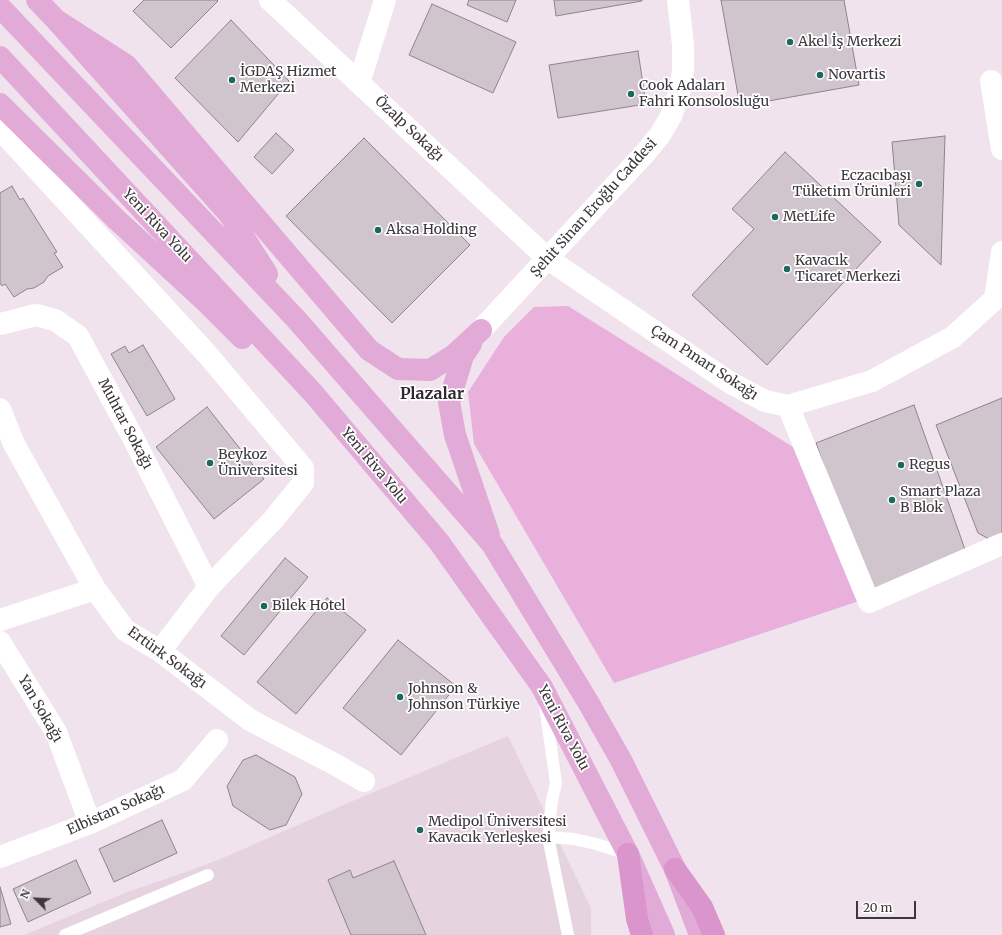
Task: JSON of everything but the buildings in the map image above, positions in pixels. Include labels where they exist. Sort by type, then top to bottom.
[{"type":"highway","points":[[37,0],[229,214],[296,319]]},
{"type":"highway","points":[[0,7],[296,319],[492,544],[588,702],[621,760],[675,870],[700,935]]},
{"type":"highway","points":[[56,20],[126,65],[369,350],[398,369],[430,370],[454,355],[481,330]]},
{"type":"highway","name":"Yeni Riva Yolu","points":[[0,57],[314,393],[439,542],[542,688],[628,854],[664,935]]},
{"type":"highway","points":[[0,104],[116,219],[206,303],[383,476]]},
{"type":"highway","points":[[481,330],[462,356],[449,402],[455,435],[492,544]]},
{"type":"highway","points":[[628,854],[637,919],[642,935]]},
{"type":"highway","points":[[675,870],[702,907],[714,935]]},
{"type":"street","name":"Özalp Sokağı","points":[[270,0],[548,259]]},
{"type":"street","points":[[359,83],[385,0]]},
{"type":"street","name":"Şehit Sinan Eroğlu Caddesi","points":[[481,330],[548,259],[660,135],[671,116],[679,94],[683,71],[678,0]]},
{"type":"street","points":[[990,81],[1002,149]]},
{"type":"street","points":[[0,129],[207,354],[303,468],[303,483],[273,520],[209,587],[160,651]]},
{"type":"street","name":"Çam Pınarı Sokağı","points":[[548,259],[729,382],[765,401],[788,406],[872,381],[953,337],[995,299],[1002,252]]},
{"type":"street","name":"Muhtar Sokağı","points":[[0,324],[36,315],[55,320],[78,336],[132,436],[209,587]]},
{"type":"street","points":[[788,406],[869,602],[1002,544]]},
{"type":"street","name":"Ertürk Sokağı","points":[[0,409],[14,444],[95,589],[125,630],[160,651],[250,720],[364,781]]},
{"type":"street","points":[[0,620],[95,589]]},
{"type":"street","name":"Yan Sokağı","points":[[0,642],[56,732],[90,823]]},
{"type":"street","name":"Elbistan Sokağı","points":[[0,857],[90,823],[183,780],[217,740]]},
{"type":"lane","points":[[542,688],[556,783],[552,800],[548,837],[568,935]]},
{"type":"lane","points":[[548,837],[574,839],[628,854]]},
{"type":"lane","points":[[65,935],[208,875]]},
{"type":"shaded area","points":[[568,306],[793,447],[859,601],[614,683],[474,444],[468,392],[504,337],[534,307]]},
{"type":"shaded area","name":"Medipol Üniversitesi Kavacık Yerleşkesi","points":[[508,736],[591,908],[591,935],[24,935],[130,891],[223,858],[348,803]]},
{"type":"place","name":"Akel İş Merkezi","points":[[790,42]]},
{"type":"place","name":"Novartis","points":[[820,75]]},
{"type":"place","name":"İGDAŞ Hizmet Merkezi","points":[[232,80]]},
{"type":"place","name":"Cook Adaları Fahri Konsolosluğu","points":[[631,94]]},
{"type":"place","name":"Eczacıbaşı Tüketim Ürünleri","points":[[919,184]]},
{"type":"place","name":"MetLife","points":[[775,217]]},
{"type":"place","name":"Aksa Holding","points":[[378,230]]},
{"type":"place","name":"Kavacık Ticaret Merkezi","points":[[787,269]]},
{"type":"place","name":"Beykoz Üniversitesi","points":[[210,463]]},
{"type":"place","name":"Regus","points":[[901,465]]},
{"type":"place","name":"Smart Plaza B Blok","points":[[892,500]]},
{"type":"place","name":"Bilek Hotel","points":[[264,606]]},
{"type":"place","name":"Johnson & Johnson Türkiye","points":[[400,697]]},
{"type":"place","name":"Medipol Üniversitesi Kavacık Yerleşkesi","points":[[420,830]]},
{"type":"district","name":"Plazalar","points":[[432,394]]}]
